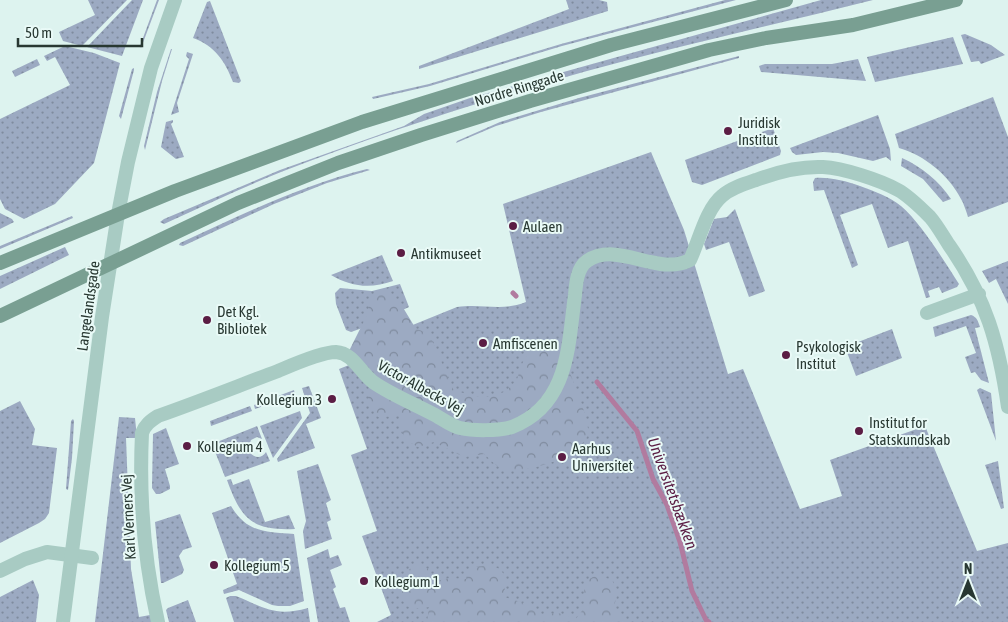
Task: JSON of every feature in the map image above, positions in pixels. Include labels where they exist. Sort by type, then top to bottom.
[{"type":"main road","name":"Nordre Ringgade","points":[[0,264],[175,191],[370,119],[611,45],[786,0]]},
{"type":"main road","name":"Nordre Ringgade","points":[[0,316],[238,203],[319,170],[421,135],[520,104],[709,50],[766,38],[854,25],[956,0]]},
{"type":"street","name":"Langelandsgade","points":[[63,622],[118,214],[128,162],[151,68],[175,0]]},
{"type":"street","name":"Victor Albecks Vej","points":[[158,416],[290,366],[334,352],[350,357],[359,370],[373,382],[458,428],[489,430],[511,427],[535,414],[554,393],[563,373],[568,352],[577,278],[582,266],[588,260],[609,254],[670,266],[681,264],[690,260],[712,208],[722,196],[737,187],[764,177],[792,170],[823,167],[841,170],[874,180],[900,191],[931,218],[958,258],[978,294],[994,336],[1002,368],[1008,407]]},
{"type":"street","points":[[927,313],[978,294]]},
{"type":"street","name":"Karl Verners Vej","points":[[158,416],[144,427],[142,433],[141,468],[146,562],[158,622]]},
{"type":"street","points":[[0,571],[25,559],[47,552],[92,558]]},
{"type":"green space","points":[[88,0],[127,0],[82,46],[63,41],[59,32],[95,15]]},
{"type":"green space","points":[[132,0],[143,0],[122,56],[87,47]]},
{"type":"green space","points":[[157,0],[159,0],[141,48],[140,46]]},
{"type":"green space","points":[[566,0],[599,0],[607,2],[608,11],[419,69],[419,66],[569,9]]},
{"type":"green space","points":[[725,0],[736,0],[562,46],[430,86],[373,99],[372,97],[429,84],[561,44]]},
{"type":"green space","points":[[821,0],[873,0],[623,61],[471,105],[281,172],[164,224],[160,222],[280,170],[404,126],[424,114],[470,98]]},
{"type":"green space","points":[[210,1],[241,81],[239,83],[233,82],[223,61],[213,50],[201,41],[193,38],[207,2]]},
{"type":"green space","points":[[965,34],[991,45],[1005,55],[981,64],[979,61],[971,62],[961,35]]},
{"type":"green space","points":[[953,37],[963,64],[875,82],[867,57]]},
{"type":"green space","points":[[65,46],[94,53],[120,63],[94,163],[55,204],[24,219],[5,209],[0,199],[0,119],[70,85],[55,57],[47,61],[44,56]]},
{"type":"green space","points":[[171,49],[145,150],[144,146],[157,92]]},
{"type":"green space","points":[[187,52],[193,54],[177,103],[179,112],[171,115],[189,59],[186,56]]},
{"type":"green space","points":[[739,56],[739,58],[541,112],[496,126],[456,143],[500,122],[579,98]]},
{"type":"green space","points":[[37,59],[40,65],[15,77],[12,71]]},
{"type":"green space","points":[[858,59],[866,81],[761,72],[759,66],[765,64],[832,64]]},
{"type":"green space","points":[[134,68],[121,119],[119,116],[132,69]]},
{"type":"green space","points":[[993,97],[1008,137],[1008,202],[968,217],[956,190],[943,174],[918,156],[899,148],[895,134]]},
{"type":"green space","points":[[878,115],[890,149],[891,161],[886,157],[873,161],[838,153],[823,152],[796,155],[790,148]]},
{"type":"green space","points":[[173,120],[171,124],[184,157],[176,159],[161,147],[166,122]]},
{"type":"green space","points":[[773,128],[781,151],[780,155],[702,185],[692,182],[685,160]]},
{"type":"green space","points":[[651,152],[684,230],[728,374],[743,369],[800,509],[842,496],[830,460],[925,426],[977,551],[1008,543],[1008,622],[377,622],[391,615],[362,536],[377,531],[351,455],[367,449],[339,369],[364,359],[356,348],[457,307],[500,307],[526,302],[503,204]]},
{"type":"green space","points":[[902,158],[930,175],[951,199],[943,202],[923,179],[901,166]]},
{"type":"green space","points":[[367,169],[370,170],[327,183],[274,204],[183,246],[179,245],[295,192]]},
{"type":"green space","points":[[815,178],[832,179],[854,184],[882,194],[901,206],[909,213],[932,243],[959,284],[957,287],[942,293],[939,287],[928,291],[930,297],[926,298],[908,241],[888,248],[872,204],[840,215],[858,265],[852,268],[824,190],[814,191],[813,182]]},
{"type":"green space","points":[[735,209],[765,291],[749,297],[729,242],[706,250],[704,244],[714,219],[727,217]]},
{"type":"green space","points":[[0,213],[12,219],[14,222],[0,229]]},
{"type":"green space","points":[[72,216],[73,218],[0,249],[0,246]]},
{"type":"green space","points":[[65,247],[69,255],[0,289],[0,276]]},
{"type":"green space","points":[[382,255],[393,281],[385,284],[361,286],[331,275]]},
{"type":"green space","points":[[1008,261],[1008,304],[996,279],[989,283],[982,271]]},
{"type":"green space","points":[[400,284],[409,307],[371,325],[351,332],[346,330],[336,304],[335,293],[340,288],[372,291]]},
{"type":"green space","points":[[383,289],[399,301],[416,329],[429,333],[453,389],[470,395],[488,397],[511,387],[517,379],[521,366],[530,351],[547,347],[561,351],[586,418],[588,434],[584,442],[575,450],[552,462],[514,470],[499,467],[484,454],[464,457],[434,442],[418,447],[404,439],[399,416],[378,417],[367,400],[374,371],[349,351],[368,313],[369,300]]},
{"type":"green space","points":[[971,315],[976,318],[980,327],[975,328],[989,383],[981,380],[975,372],[971,373],[965,357],[976,353],[966,326],[935,337],[933,327]]},
{"type":"green space","points":[[892,329],[902,358],[856,376],[845,347]]},
{"type":"green space","points":[[309,386],[321,418],[306,424],[315,448],[278,462],[277,459],[310,413],[302,388]]},
{"type":"green space","points":[[980,388],[991,393],[996,441],[977,390]]},
{"type":"green space","points":[[294,390],[295,395],[255,409],[254,405]]},
{"type":"green space","points":[[20,401],[35,429],[32,445],[57,448],[49,513],[39,523],[0,543],[0,411]]},
{"type":"green space","points":[[250,406],[252,411],[211,426],[210,421]]},
{"type":"green space","points":[[300,411],[302,418],[273,458],[260,426]]},
{"type":"green space","points":[[119,417],[135,418],[137,438],[126,438],[131,569],[139,617],[150,615],[153,622],[95,622]]},
{"type":"green space","points":[[73,419],[72,458],[68,490],[66,489],[71,421]]},
{"type":"green space","points":[[257,426],[262,439],[257,437],[251,440],[248,449],[257,457],[264,455],[266,452],[270,461],[225,477],[212,444]]},
{"type":"green space","points":[[166,428],[179,464],[165,469],[170,489],[156,494],[152,488],[153,434]]},
{"type":"green space","points":[[998,461],[1004,508],[1001,509],[985,465]]},
{"type":"green space","points":[[318,464],[331,500],[326,503],[331,520],[327,522],[332,539],[305,549],[303,531],[306,521],[297,471]]},
{"type":"green space","points":[[231,479],[233,485],[249,479],[265,522],[289,515],[295,529],[268,528],[258,525],[243,513],[227,480]]},
{"type":"green space","points":[[231,506],[237,515],[251,526],[275,533],[294,534],[304,601],[290,606],[278,606],[239,590],[224,594],[223,590],[237,584],[212,513]]},
{"type":"green space","points":[[180,514],[192,547],[183,550],[179,556],[184,570],[182,574],[161,583],[155,522]]},
{"type":"green space","points":[[328,549],[330,558],[338,555],[342,565],[330,570],[336,587],[333,589],[340,608],[345,607],[350,622],[318,622],[307,558]]},
{"type":"green space","points":[[418,565],[428,569],[436,581],[450,578],[466,579],[473,567],[496,567],[505,577],[504,597],[528,604],[543,617],[559,613],[575,620],[585,607],[585,581],[597,575],[612,580],[618,592],[614,606],[627,622],[427,622],[429,607],[420,609],[406,606],[398,592],[404,575],[409,569]]},
{"type":"green space","points":[[33,580],[39,595],[36,622],[0,622],[0,597]]},
{"type":"green space","points":[[236,596],[270,610],[287,612],[308,608],[310,622],[234,622],[226,598]]},
{"type":"green space","points":[[188,600],[196,622],[169,622],[166,610]]},
{"type":"waterway","points":[[513,293],[516,296]]},
{"type":"waterway","name":"Universitetsbækken","points":[[597,382],[637,431],[653,479],[667,505],[680,542],[692,591],[706,620],[709,622]]},
{"type":"place","name":"Juridisk Institut","points":[[728,131]]},
{"type":"place","name":"Aulaen","points":[[513,226]]},
{"type":"place","name":"Antikmuseet","points":[[401,253]]},
{"type":"place","name":"Det Kgl. Bibliotek","points":[[207,320]]},
{"type":"place","name":"Amfiscenen","points":[[483,343]]},
{"type":"place","name":"Psykologisk Institut","points":[[786,355]]},
{"type":"place","name":"Kollegium 3","points":[[332,399]]},
{"type":"place","name":"Institut for Statskundskab","points":[[859,431]]},
{"type":"place","name":"Kollegium 4","points":[[187,446]]},
{"type":"place","name":"Aarhus Universitet","points":[[562,457]]},
{"type":"place","name":"Kollegium 5","points":[[214,565]]},
{"type":"place","name":"Kollegium 1","points":[[364,581]]}]
